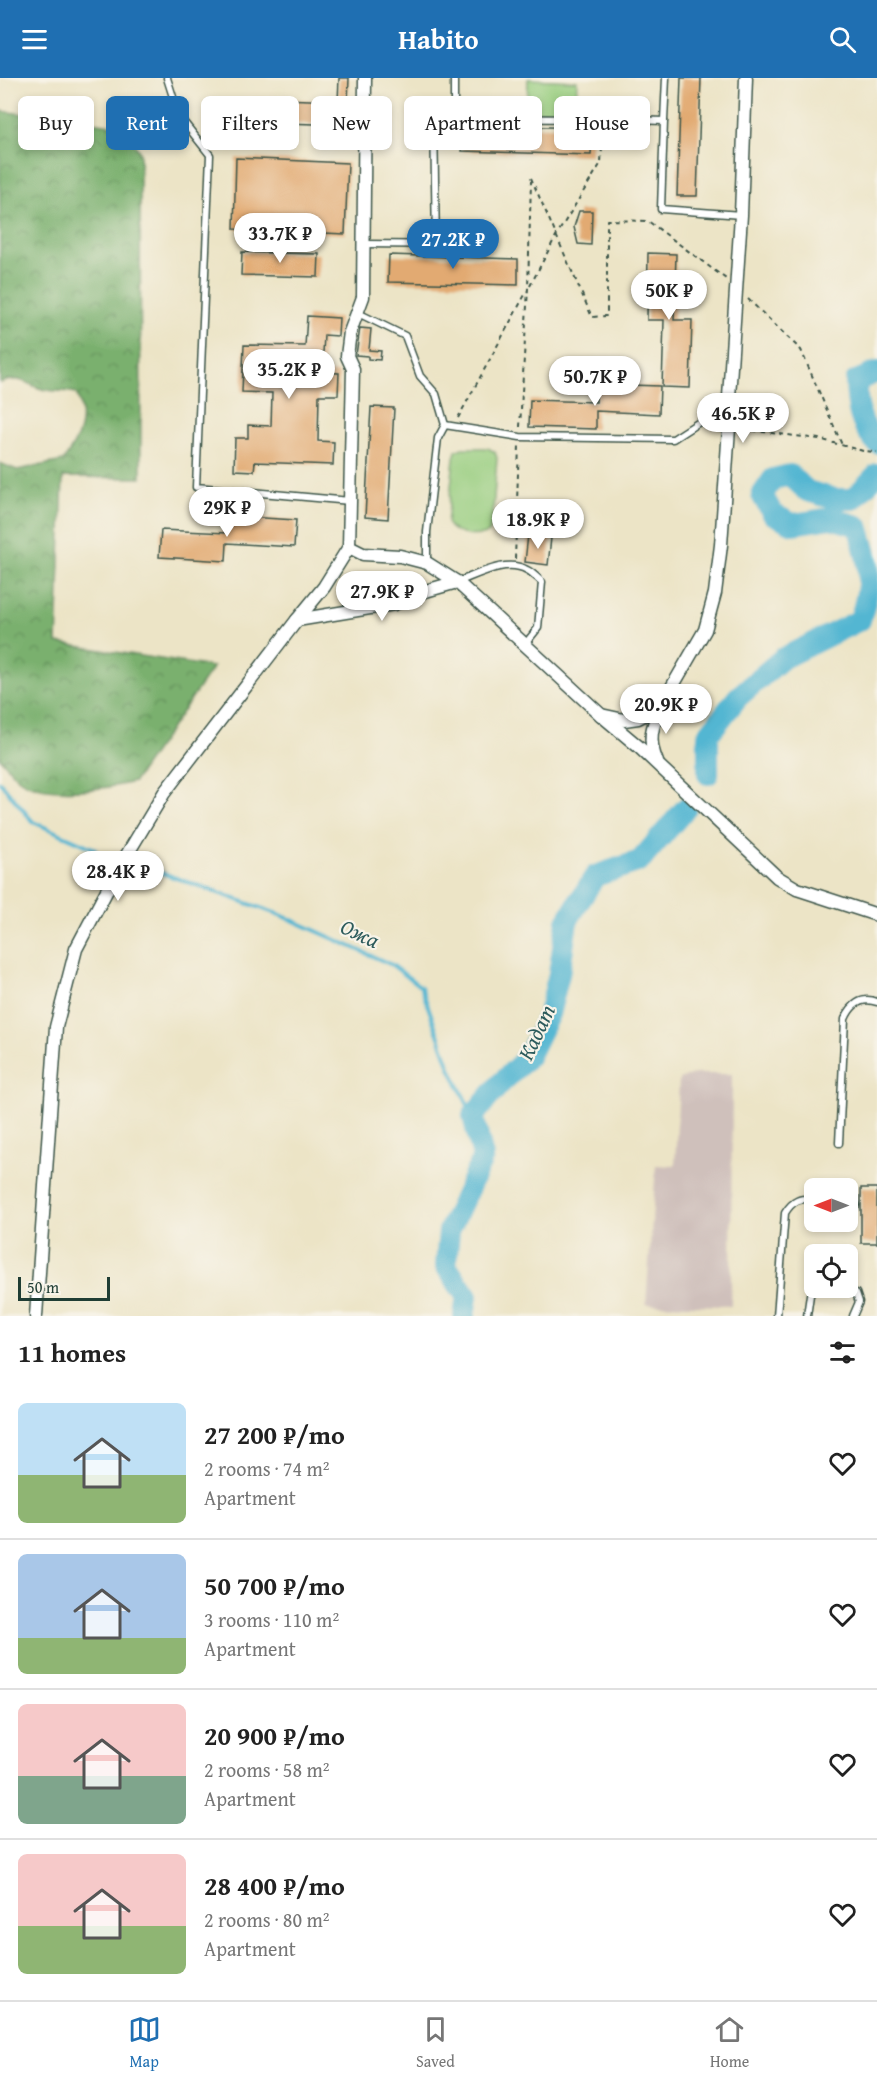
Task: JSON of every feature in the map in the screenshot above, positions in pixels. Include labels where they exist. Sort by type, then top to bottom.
[{"type":"street","points":[[36,1316],[57,1027],[76,949],[116,873],[164,793],[324,587],[349,547],[353,369],[347,356],[350,332],[363,297],[365,78]]},
{"type":"street","points":[[659,766],[653,752],[651,730],[661,706],[705,630],[715,593],[721,545],[729,428],[746,78]]},
{"type":"street","points":[[349,547],[363,554],[400,556],[427,563],[458,582],[777,877],[807,893],[877,915]]},
{"type":"street","points":[[297,620],[394,604],[422,592],[458,582]]},
{"type":"street","points":[[601,715],[624,720],[638,718],[661,706]]},
{"type":"lane","points":[[166,78],[179,116],[210,156],[196,488],[350,501]]},
{"type":"lane","points":[[666,78],[661,210],[741,215]]},
{"type":"lane","points":[[454,80],[454,96]]},
{"type":"lane","points":[[650,121],[664,121]]},
{"type":"lane","points":[[435,150],[436,245]]},
{"type":"lane","points":[[364,244],[463,245]]},
{"type":"lane","points":[[357,313],[405,336],[420,376],[436,394],[445,425],[438,438],[427,532],[427,563]]},
{"type":"lane","points":[[445,425],[520,437],[673,439],[704,419],[729,428]]},
{"type":"lane","points":[[458,582],[501,567],[514,566],[527,570],[542,582],[538,628],[526,643]]},
{"type":"lane","points":[[839,1143],[845,1019],[848,1011],[856,1003],[865,1000],[877,1002]]},
{"type":"lane","points":[[777,1316],[785,1213],[792,1203],[804,1198]]},
{"type":"lane","points":[[807,1316],[810,1298]]},
{"type":"lane","points":[[853,1316],[860,1302],[858,1298]]},
{"type":"path","points":[[454,425],[556,236],[601,163],[602,150]]},
{"type":"path","points":[[514,566],[528,288],[531,178],[592,317],[607,316],[607,220],[648,221],[736,287],[801,350],[842,445]]},
{"type":"path","points":[[740,415],[750,429],[756,432],[819,439],[862,451],[877,452]]},
{"type":"shaded area","points":[[695,1074],[732,1074],[731,1306],[646,1304],[656,1165],[675,1166],[679,1079]]},
{"type":"green space","points":[[528,79],[577,81],[577,96],[554,96],[554,113],[542,112],[542,96],[527,96]]},
{"type":"green space","points":[[0,111],[18,113],[18,150],[94,150],[94,123],[106,124],[106,150],[139,150],[140,152],[141,478],[63,477],[57,643],[213,667],[134,782],[91,789],[43,788],[19,779],[0,758],[0,463],[17,470],[63,461],[80,429],[81,412],[76,393],[46,390],[18,380],[0,383]]},
{"type":"green space","points":[[462,448],[488,448],[495,452],[497,458],[492,524],[489,533],[484,535],[460,533],[447,523],[454,459],[456,451]]},
{"type":"building","points":[[339,78],[349,78],[348,96],[338,96]]},
{"type":"building","points":[[681,78],[701,78],[697,196],[677,196]]},
{"type":"building","points":[[299,100],[311,100],[311,124],[299,124]]},
{"type":"building","points":[[542,127],[554,127],[554,150],[591,150],[591,155],[462,151],[542,150]]},
{"type":"building","points":[[236,158],[348,163],[345,234],[234,229]]},
{"type":"building","points":[[579,211],[592,211],[591,245],[578,244],[574,227]]},
{"type":"building","points":[[242,252],[319,254],[318,277],[241,275]]},
{"type":"building","points":[[648,253],[676,254],[674,320],[692,320],[690,388],[662,387],[664,320],[647,320]]},
{"type":"building","points":[[389,255],[518,259],[518,285],[388,282]]},
{"type":"building","points":[[307,316],[339,318],[338,336],[324,335],[322,372],[339,373],[338,395],[319,395],[318,441],[334,442],[333,465],[255,462],[254,471],[234,470],[235,438],[248,438],[248,425],[271,426],[272,393],[242,392],[244,345],[305,346]]},
{"type":"building","points":[[360,328],[371,329],[369,350],[381,351],[380,360],[356,355]]},
{"type":"building","points":[[597,384],[660,386],[659,414],[596,411],[596,429],[529,427],[530,400],[596,402]]},
{"type":"building","points":[[371,407],[394,408],[388,519],[365,517]]},
{"type":"building","points":[[228,516],[296,520],[294,547],[227,543],[226,561],[159,557],[161,530],[227,533]]},
{"type":"building","points":[[528,535],[551,538],[548,565],[525,562]]},
{"type":"building","points":[[861,1188],[877,1188],[877,1243],[861,1243]]},
{"type":"waterway","name":"Кадат","points":[[877,372],[856,381],[860,415],[866,429],[877,443]]},
{"type":"waterway","name":"Кадат","points":[[708,774],[708,735],[738,697],[783,658],[860,620],[867,594],[867,562],[858,526],[831,518],[793,524],[773,514],[762,495],[773,479],[790,475],[807,491],[835,499],[853,499],[877,474]]},
{"type":"waterway","name":"Ожа","points":[[0,782],[33,822],[95,849]]},
{"type":"waterway","name":"Кадат","points":[[464,1316],[467,1297],[446,1266],[449,1231],[483,1157],[473,1116],[500,1084],[528,1057],[549,1014],[559,974],[567,921],[595,876],[640,861],[686,808]]},
{"type":"waterway","name":"Ожа","points":[[151,869],[283,916],[392,965],[421,987],[451,1070],[473,1116]]}]
